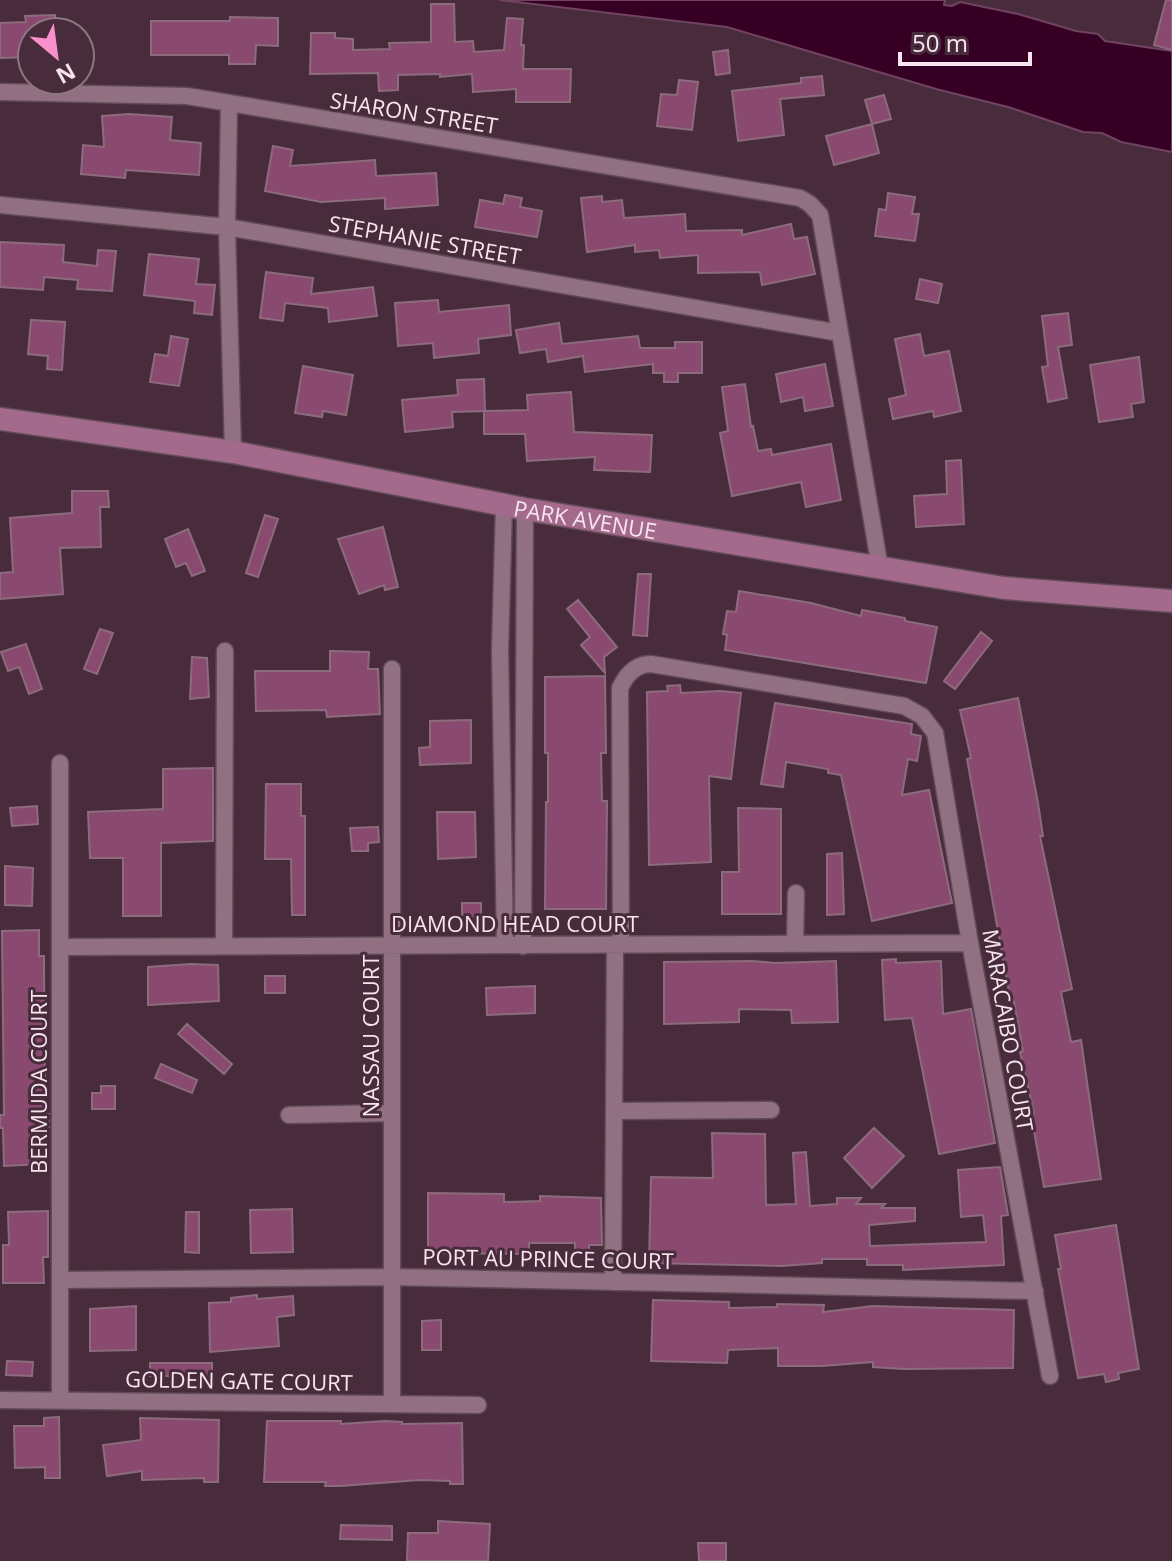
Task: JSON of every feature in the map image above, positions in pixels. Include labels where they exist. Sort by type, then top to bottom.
[{"type":"main road","name":"PARK AVENUE","points":[[0,419],[233,452],[515,507],[1004,588],[1172,601]]},
{"type":"street","name":"SHARON STREET","points":[[0,92],[187,96],[800,198],[820,215],[840,333]]},
{"type":"street","points":[[229,104],[227,227],[233,452]]},
{"type":"street","name":"STEPHANIE STREET","points":[[0,205],[227,227],[840,333]]},
{"type":"street","points":[[840,333],[880,568]]},
{"type":"street","points":[[505,945],[500,649],[515,507]]},
{"type":"street","points":[[515,507],[523,946]]},
{"type":"street","points":[[224,946],[225,651]]},
{"type":"street","name":"MARACAIBO COURT","points":[[618,944],[620,688],[633,671],[643,664],[651,664],[904,706],[922,716],[935,733],[970,943],[1050,1376]]},
{"type":"street","name":"NASSAU COURT","points":[[392,669],[392,1404]]},
{"type":"street","name":"BERMUDA COURT","points":[[60,763],[60,1400]]},
{"type":"street","points":[[795,943],[796,893]]},
{"type":"street","name":"DIAMOND HEAD COURT","points":[[60,947],[970,943]]},
{"type":"street","points":[[613,1282],[618,944]]},
{"type":"street","points":[[614,1111],[771,1110]]},
{"type":"street","points":[[289,1115],[392,1113]]},
{"type":"street","name":"PORT AU PRINCE COURT","points":[[60,1280],[392,1277],[1035,1291]]},
{"type":"street","name":"GOLDEN GATE COURT","points":[[0,1400],[478,1405]]},
{"type":"shaded area","points":[[499,0],[945,0],[944,5],[952,6],[960,2],[1018,14],[1076,31],[1098,34],[1105,41],[1172,51],[1172,152],[1121,142],[1102,133],[1083,132],[1008,107],[936,89],[727,27]]},
{"type":"building","points":[[1166,0],[1172,0],[1172,50],[1154,45]]},
{"type":"building","points":[[431,4],[454,4],[455,42],[473,41],[474,52],[504,50],[507,18],[523,19],[523,69],[571,69],[570,102],[516,102],[516,89],[473,92],[472,74],[440,77],[440,74],[398,75],[398,90],[379,91],[378,73],[310,74],[311,33],[335,33],[335,38],[353,39],[353,50],[390,49],[389,43],[431,42]]},
{"type":"building","points":[[230,17],[278,18],[278,46],[256,45],[255,64],[229,64],[229,55],[151,55],[151,21],[230,21]]},
{"type":"building","points":[[16,22],[16,58],[0,58],[0,23]]},
{"type":"building","points":[[728,50],[730,73],[716,75],[713,52]]},
{"type":"building","points":[[822,76],[824,95],[780,99],[784,135],[738,141],[732,91],[801,83],[801,78]]},
{"type":"building","points":[[679,80],[698,82],[692,130],[657,126],[661,94],[677,95]]},
{"type":"building","points":[[884,95],[891,119],[872,124],[865,100]]},
{"type":"building","points":[[102,116],[172,117],[170,140],[201,143],[199,175],[126,170],[125,178],[81,174],[83,145],[104,147]]},
{"type":"building","points":[[872,124],[879,153],[834,165],[826,136]]},
{"type":"building","points":[[273,146],[293,150],[290,166],[375,160],[376,176],[436,173],[438,205],[385,209],[385,198],[321,202],[265,191]]},
{"type":"building","points":[[888,193],[915,197],[912,214],[919,214],[915,241],[875,236],[879,209],[886,210]]},
{"type":"building","points":[[505,195],[522,198],[520,207],[542,211],[537,237],[475,227],[480,200],[503,204]]},
{"type":"building","points":[[602,196],[602,202],[622,200],[624,218],[685,214],[686,231],[742,230],[742,235],[791,224],[794,239],[807,237],[815,274],[762,285],[760,272],[698,273],[698,255],[660,258],[659,250],[635,252],[635,245],[587,252],[581,198]]},
{"type":"building","points":[[0,242],[64,245],[63,262],[97,266],[98,250],[116,251],[112,291],[77,289],[78,280],[44,277],[43,290],[0,287]]},
{"type":"building","points":[[149,254],[199,259],[196,284],[215,285],[212,315],[194,313],[195,301],[144,295]]},
{"type":"building","points":[[266,272],[313,278],[311,294],[373,287],[377,316],[329,322],[328,308],[285,303],[283,321],[260,318]]},
{"type":"building","points":[[920,279],[942,284],[938,303],[916,299]]},
{"type":"building","points":[[438,300],[439,312],[509,305],[511,335],[478,339],[479,353],[434,358],[433,343],[398,346],[395,303]]},
{"type":"building","points":[[1068,313],[1072,345],[1058,347],[1067,398],[1048,402],[1042,367],[1048,366],[1042,316]]},
{"type":"building","points":[[31,320],[65,322],[62,370],[47,369],[48,356],[28,354]]},
{"type":"building","points":[[559,323],[562,344],[638,336],[640,348],[675,348],[675,342],[702,342],[702,373],[678,373],[678,382],[664,382],[664,373],[653,373],[653,364],[585,372],[583,356],[548,362],[546,349],[520,353],[516,330]]},
{"type":"building","points":[[920,334],[924,356],[949,351],[961,411],[934,417],[933,411],[893,419],[889,399],[906,395],[895,339]]},
{"type":"building","points":[[171,336],[188,339],[179,386],[150,382],[155,354],[168,356]]},
{"type":"building","points":[[1139,357],[1144,402],[1131,404],[1133,417],[1099,422],[1090,365]]},
{"type":"building","points":[[825,364],[833,406],[805,411],[803,397],[781,402],[776,374]]},
{"type":"building","points":[[303,366],[353,375],[346,415],[323,411],[322,417],[295,413]]},
{"type":"building","points":[[484,379],[485,411],[452,412],[453,427],[405,432],[402,400],[458,395],[457,380]]},
{"type":"building","points":[[745,384],[758,451],[771,449],[772,455],[831,444],[841,500],[806,507],[801,482],[732,496],[720,433],[728,431],[722,387]]},
{"type":"building","points":[[571,392],[574,432],[652,435],[650,472],[594,470],[595,457],[527,461],[525,434],[484,434],[484,411],[528,410],[527,395]]},
{"type":"building","points":[[961,460],[964,524],[916,527],[914,496],[947,494],[946,461]]},
{"type":"building","points":[[72,491],[108,491],[109,507],[100,507],[101,547],[60,548],[63,594],[0,599],[0,573],[13,572],[10,518],[72,513]]},
{"type":"building","points":[[265,515],[278,519],[258,577],[246,573]]},
{"type":"building","points":[[383,527],[398,587],[385,590],[384,585],[359,594],[338,539]]},
{"type":"building","points":[[188,529],[205,571],[192,576],[186,563],[176,567],[165,539]]},
{"type":"building","points":[[638,574],[651,574],[647,636],[633,635]]},
{"type":"building","points":[[739,591],[811,603],[861,616],[862,610],[937,627],[926,683],[725,650],[727,635],[723,634],[727,611],[736,612]]},
{"type":"building","points":[[578,600],[617,647],[604,657],[605,673],[581,645],[590,637],[567,609]]},
{"type":"building","points":[[100,629],[113,633],[97,674],[84,669]]},
{"type":"building","points":[[981,632],[992,641],[955,689],[944,681]]},
{"type":"building","points":[[26,644],[42,689],[29,694],[19,667],[8,671],[1,652]]},
{"type":"building","points":[[330,651],[369,652],[368,669],[378,669],[380,714],[327,717],[326,710],[256,711],[255,671],[330,671]]},
{"type":"building","points":[[192,657],[207,658],[209,697],[190,699]]},
{"type":"building","points":[[605,676],[606,753],[601,753],[602,801],[607,801],[606,909],[545,909],[548,753],[545,753],[545,677]]},
{"type":"building","points":[[680,685],[681,693],[741,693],[731,779],[709,776],[711,862],[649,865],[647,692],[668,691],[667,686]]},
{"type":"building","points":[[1018,698],[1038,803],[1043,836],[1040,836],[1072,989],[1061,992],[1071,1042],[1081,1040],[1101,1179],[1044,1187],[1031,1114],[1034,1113],[1020,1052],[1023,1051],[1007,981],[967,759],[971,758],[960,710]]},
{"type":"building","points":[[775,703],[912,724],[911,734],[921,736],[917,761],[908,759],[902,795],[929,790],[952,903],[872,921],[841,775],[828,773],[828,769],[786,762],[783,787],[761,784]]},
{"type":"building","points":[[471,720],[471,763],[420,765],[419,748],[430,747],[430,721]]},
{"type":"building","points":[[213,768],[213,841],[161,843],[161,916],[123,916],[123,858],[90,858],[88,812],[163,809],[163,769]]},
{"type":"building","points":[[266,784],[301,784],[301,816],[305,816],[305,915],[292,915],[291,859],[265,859]]},
{"type":"building","points":[[37,806],[38,824],[12,826],[10,808]]},
{"type":"building","points":[[738,808],[781,809],[781,914],[722,914],[722,872],[739,872]]},
{"type":"building","points":[[437,812],[475,812],[476,857],[438,859]]},
{"type":"building","points":[[378,827],[379,842],[368,843],[368,851],[352,851],[350,828]]},
{"type":"building","points":[[842,853],[844,914],[827,915],[827,854]]},
{"type":"building","points":[[5,866],[33,868],[32,906],[5,905]]},
{"type":"building","points":[[462,903],[481,903],[481,921],[462,921]]},
{"type":"building","points":[[39,930],[39,956],[44,956],[45,1114],[49,1114],[49,1127],[44,1127],[44,1164],[4,1166],[3,1128],[0,1128],[0,1115],[4,1115],[2,931]]},
{"type":"building","points":[[896,959],[896,963],[941,961],[943,1014],[971,1009],[995,1143],[939,1154],[912,1018],[885,1020],[882,960]]},
{"type":"building","points":[[836,961],[838,1022],[792,1023],[791,1010],[739,1009],[739,1022],[664,1024],[664,962]]},
{"type":"building","points":[[218,965],[219,1001],[148,1005],[148,967]]},
{"type":"building","points":[[265,976],[285,976],[285,993],[265,993]]},
{"type":"building","points":[[535,986],[535,1013],[487,1015],[486,988]]},
{"type":"building","points":[[187,1024],[232,1064],[224,1074],[178,1034]]},
{"type":"building","points":[[161,1064],[197,1080],[192,1093],[155,1078]]},
{"type":"building","points":[[101,1086],[115,1086],[115,1109],[92,1109],[92,1093],[101,1093]]},
{"type":"building","points":[[874,1128],[904,1156],[872,1188],[844,1158]]},
{"type":"building","points":[[712,1133],[765,1134],[766,1205],[796,1204],[793,1153],[806,1152],[810,1206],[837,1204],[837,1198],[861,1198],[856,1204],[915,1208],[915,1221],[869,1225],[870,1246],[986,1242],[983,1215],[961,1217],[958,1170],[1000,1167],[1008,1215],[1001,1216],[1004,1265],[903,1270],[903,1265],[867,1265],[867,1259],[822,1259],[822,1263],[781,1266],[649,1263],[651,1177],[713,1178]]},
{"type":"building","points":[[428,1193],[504,1194],[504,1202],[540,1201],[540,1196],[601,1198],[602,1245],[589,1245],[589,1253],[575,1254],[575,1243],[529,1243],[529,1254],[428,1253]]},
{"type":"building","points":[[292,1209],[293,1252],[251,1253],[250,1210]]},
{"type":"building","points":[[48,1211],[48,1257],[43,1257],[44,1283],[3,1283],[3,1245],[9,1245],[8,1212]]},
{"type":"building","points":[[186,1212],[199,1212],[199,1253],[185,1252]]},
{"type":"building","points":[[1116,1225],[1139,1369],[1118,1373],[1119,1379],[1106,1382],[1104,1374],[1078,1378],[1058,1269],[1061,1269],[1055,1235]]},
{"type":"building","points":[[257,1295],[257,1299],[293,1296],[294,1315],[277,1317],[279,1346],[210,1352],[209,1303],[231,1302],[231,1298]]},
{"type":"building","points":[[653,1300],[729,1302],[729,1308],[777,1307],[777,1304],[824,1305],[823,1312],[873,1306],[1014,1310],[1013,1368],[904,1369],[873,1367],[873,1362],[778,1366],[778,1348],[728,1350],[727,1363],[651,1361]]},
{"type":"building","points":[[136,1306],[136,1350],[90,1351],[90,1309]]},
{"type":"building","points":[[441,1320],[441,1350],[422,1350],[422,1321]]},
{"type":"building","points":[[7,1361],[33,1362],[32,1376],[6,1375]]},
{"type":"building","points":[[150,1363],[212,1363],[212,1376],[150,1376]]},
{"type":"building","points":[[59,1417],[60,1478],[45,1478],[45,1467],[15,1468],[14,1426],[44,1426],[44,1418]]},
{"type":"building","points":[[140,1418],[219,1420],[218,1482],[204,1482],[204,1478],[142,1480],[142,1471],[107,1476],[103,1445],[141,1440]]},
{"type":"building","points":[[267,1421],[462,1423],[463,1484],[420,1480],[340,1486],[325,1486],[326,1482],[264,1482]]},
{"type":"building","points":[[438,1521],[490,1524],[488,1561],[407,1561],[408,1533],[438,1533]]},
{"type":"building","points":[[341,1525],[392,1526],[392,1540],[340,1539]]},
{"type":"building","points":[[698,1543],[726,1543],[726,1561],[699,1561]]}]
